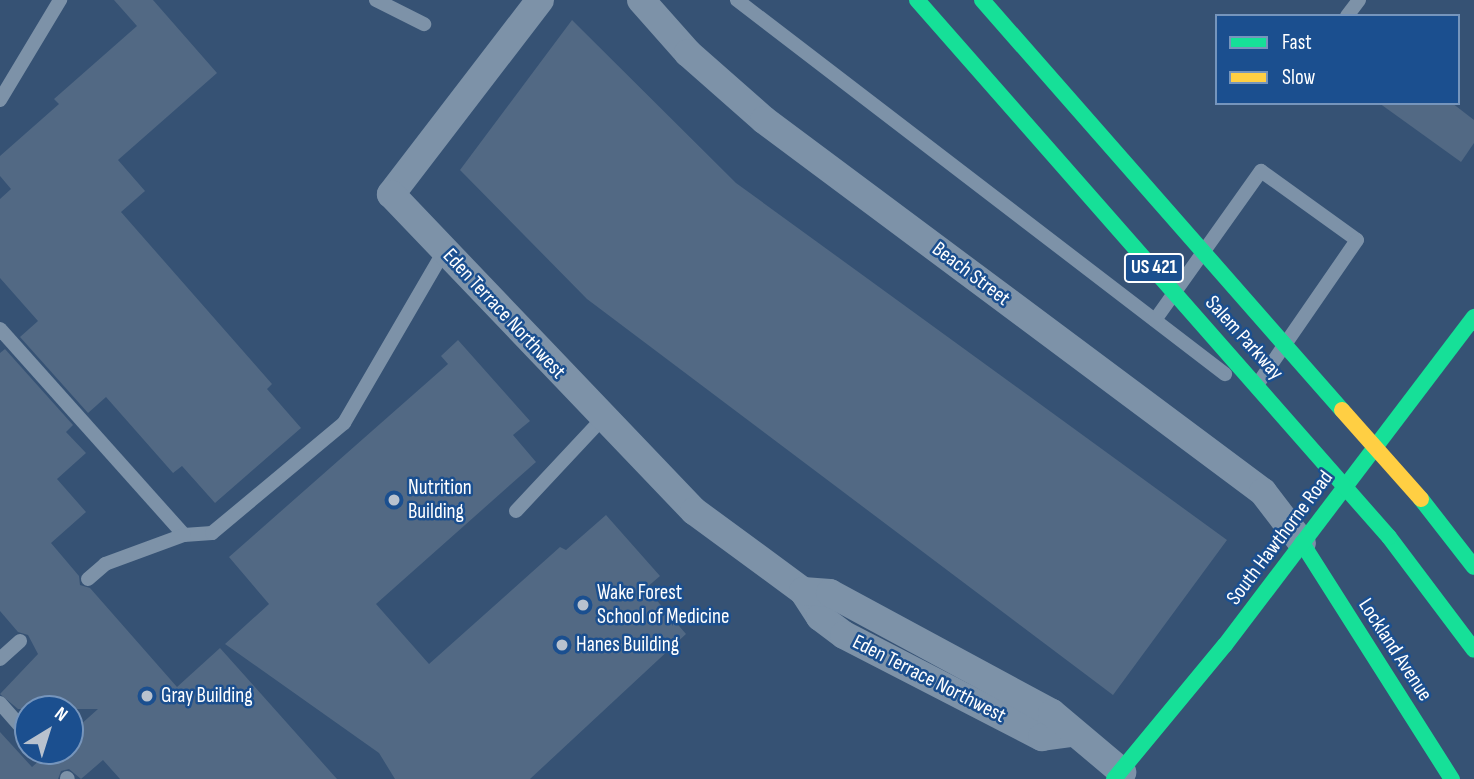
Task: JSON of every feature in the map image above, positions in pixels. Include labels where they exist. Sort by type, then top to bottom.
[{"type":"main road","name":"Salem Parkway","points":[[917,0],[1390,537],[1474,650]]},
{"type":"main road","name":"Salem Parkway","points":[[982,0],[1421,499],[1474,567]]},
{"type":"main road","name":"South Hawthorne Road","points":[[1118,775],[1302,543],[1474,317]]},
{"type":"main road","name":"Lockland Avenue","points":[[1302,543],[1452,779]]},
{"type":"street","name":"Eden Terrace Northwest","points":[[540,0],[391,194],[603,418],[722,535],[803,591],[820,617],[844,635],[1042,737],[1072,733],[1118,775]]},
{"type":"street","name":"Beach Street","points":[[642,0],[688,53],[764,120],[1263,492],[1302,543]]},
{"type":"lane","points":[[0,100],[60,0]]},
{"type":"lane","points":[[376,0],[424,24]]},
{"type":"lane","points":[[737,0],[1251,394],[1357,240],[1261,171],[1155,320]]},
{"type":"lane","points":[[88,579],[105,564],[184,535],[212,533],[344,423],[444,251]]},
{"type":"lane","points":[[0,329],[184,535]]},
{"type":"lane","points":[[516,511],[603,418]]},
{"type":"lane","points":[[0,659],[20,641]]},
{"type":"lane","points":[[0,704],[14,720]]},
{"type":"building","points":[[114,0],[153,0],[217,73],[118,160],[145,191],[121,212],[272,384],[267,389],[301,428],[215,503],[182,466],[173,473],[106,397],[88,413],[20,337],[38,321],[0,278],[0,199],[11,189],[0,176],[0,156],[59,104],[54,99],[137,26]]},
{"type":"building","points":[[572,20],[736,183],[1227,540],[1113,695],[587,299],[460,170]]},
{"type":"building","points":[[1382,105],[1455,105],[1474,120],[1474,143],[1461,162]]},
{"type":"building","points":[[458,340],[530,421],[513,435],[536,462],[376,604],[429,664],[560,547],[566,550],[606,515],[660,576],[646,588],[686,634],[530,779],[395,779],[379,753],[225,644],[269,604],[229,557],[448,364],[441,356]]},
{"type":"building","points":[[5,349],[73,425],[66,432],[86,453],[57,479],[86,512],[51,543],[79,576],[80,585],[90,588],[177,687],[220,648],[337,779],[120,779],[103,760],[81,779],[69,769],[61,771],[58,779],[0,779],[0,732],[14,747],[14,765],[84,765],[84,722],[98,709],[84,709],[84,695],[14,695],[14,706],[0,694],[38,654],[28,635],[18,632],[0,611],[0,353]]},
{"type":"traffic: fast","points":[[917,0],[1389,537]]},
{"type":"traffic: fast","points":[[982,0],[1342,410]]},
{"type":"traffic: fast","points":[[1114,779],[1225,645],[1474,317]]},
{"type":"traffic: fast","points":[[1421,499],[1474,567]]},
{"type":"traffic: fast","points":[[1389,537],[1474,650]]},
{"type":"traffic: fast","points":[[1302,543],[1452,779]]},
{"type":"traffic: slow","points":[[1342,410],[1421,499]]},
{"type":"place","name":"Nutrition Building","points":[[394,500]]},
{"type":"place","name":"Wake Forest School of Medicine","points":[[583,605]]},
{"type":"place","name":"Hanes Building","points":[[562,645]]},
{"type":"place","name":"Gray Building","points":[[147,696]]}]
